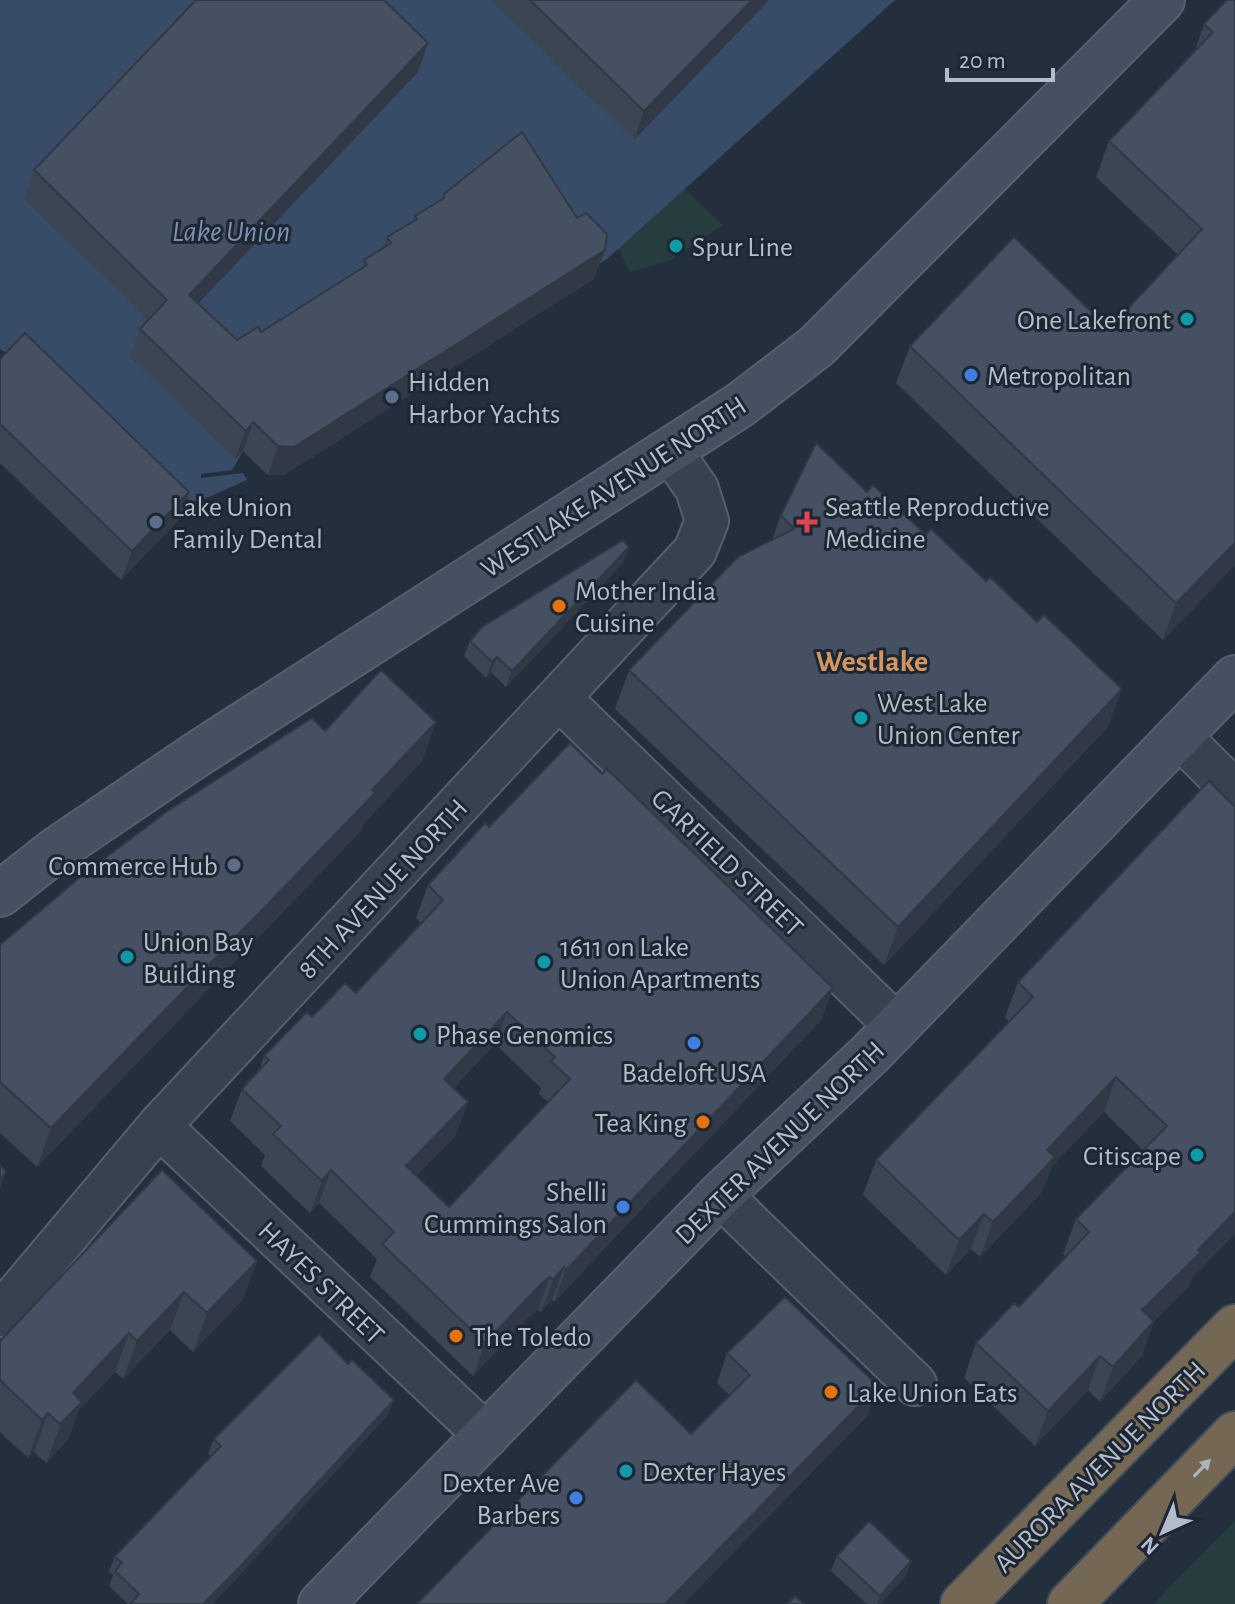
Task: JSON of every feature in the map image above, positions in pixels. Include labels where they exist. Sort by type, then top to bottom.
[{"type":"highway","name":"AURORA AVENUE NORTH","points":[[963,1604],[1235,1327]]},
{"type":"highway","points":[[1070,1604],[1235,1434]]},
{"type":"main road","name":"WESTLAKE AVENUE NORTH","points":[[0,894],[56,850],[196,755],[740,405],[817,346],[1162,0]]},
{"type":"main road","name":"DEXTER AVENUE NORTH","points":[[321,1604],[720,1195],[897,1026],[1235,678]]},
{"type":"street","name":"8TH AVENUE NORTH","points":[[0,1315],[159,1126],[695,551],[707,521],[697,489],[670,450]]},
{"type":"street","name":"GARFIELD STREET","points":[[559,698],[897,1026]]},
{"type":"street","points":[[1179,736],[1235,792]]},
{"type":"street","name":"HAYES STREET","points":[[159,1126],[487,1436]]},
{"type":"street","points":[[720,1195],[915,1384]]},
{"type":"green space","points":[[684,188],[723,225],[671,260],[630,272],[618,248]]},
{"type":"green space","points":[[1235,1521],[1235,1604],[1154,1604]]},
{"type":"water","name":"Lake Union","points":[[0,0],[895,0],[608,258],[197,533],[17,360],[0,349]]},
{"type":"pier","points":[[243,451],[268,475],[284,475],[197,533],[144,483],[163,475],[193,504],[247,480],[243,473],[201,478],[201,474],[232,470]]},
{"type":"building","points":[[196,0],[384,0],[428,43],[189,295],[237,340],[258,327],[261,332],[367,265],[364,260],[391,243],[387,237],[444,198],[444,194],[522,132],[577,218],[586,213],[607,234],[605,250],[294,447],[278,446],[253,422],[246,431],[140,329],[167,300],[34,170]]},
{"type":"building","points":[[530,0],[752,0],[644,111]]},
{"type":"building","name":"One Lakefront","points":[[1227,0],[1235,0],[1235,543],[1176,603],[910,346],[1014,237],[1109,329],[1202,229],[1109,141],[1213,32],[1204,24]]},
{"type":"building","points":[[25,333],[189,492],[132,551],[0,424],[0,359]]},
{"type":"building","name":"West Lake Union Center","points":[[816,443],[867,492],[873,485],[926,535],[931,529],[986,581],[990,577],[1037,622],[1044,615],[1122,689],[898,927],[629,670],[738,557],[794,529],[781,515]]},
{"type":"building","name":"Mother India Cuisine","points":[[623,540],[629,547],[512,671],[497,657],[492,662],[470,641],[482,627]]},
{"type":"building","name":"Union Bay Building","points":[[381,670],[436,722],[372,790],[375,793],[51,1128],[0,1082],[0,945],[85,873],[169,810],[312,718],[325,731]]},
{"type":"building","points":[[570,743],[602,774],[607,769],[833,988],[566,1270],[564,1267],[553,1280],[550,1277],[541,1284],[485,1343],[382,1244],[394,1232],[331,1170],[322,1181],[273,1134],[281,1126],[242,1089],[269,1060],[264,1056],[307,1012],[312,1017],[345,983],[356,993],[443,900],[428,885],[485,823],[489,827]],"holes":[[[507,1012],[555,1057],[551,1061],[570,1079],[449,1207],[406,1166],[468,1102],[444,1079]]]},
{"type":"building","points":[[1209,781],[1235,807],[1235,1212],[1198,1250],[1201,1252],[1142,1310],[1154,1321],[1113,1367],[1100,1356],[1048,1411],[976,1343],[1014,1303],[1019,1307],[1089,1232],[1076,1219],[1167,1126],[1116,1077],[1047,1150],[1055,1157],[993,1222],[984,1214],[959,1240],[876,1160],[1033,997],[1018,982]]},
{"type":"building","points":[[0,1164],[6,1172],[0,1179]]},
{"type":"building","points":[[162,1170],[257,1261],[207,1313],[184,1292],[137,1341],[129,1333],[73,1393],[82,1402],[60,1424],[48,1413],[42,1420],[0,1380],[0,1341]]},
{"type":"building","points":[[785,1297],[878,1386],[665,1604],[417,1604],[636,1380],[691,1434],[750,1375],[727,1353]]},
{"type":"building","points":[[319,1334],[348,1364],[352,1360],[394,1400],[203,1604],[130,1604],[139,1594],[115,1571],[122,1563],[115,1556],[221,1446],[214,1439]]},
{"type":"building","points":[[869,1521],[911,1561],[880,1596],[837,1556]]},
{"type":"building","points":[[795,1596],[804,1604],[788,1604]]},
{"type":"place","name":"Spur Line","points":[[676,246]]},
{"type":"place","name":"One Lakefront","points":[[1187,319]]},
{"type":"place","name":"Metropolitan","points":[[971,375]]},
{"type":"place","name":"Hidden Harbor Yachts","points":[[392,397]]},
{"type":"place","name":"Lake Union Family Dental","points":[[156,522]]},
{"type":"place","name":"Seattle Reproductive Medicine","points":[[807,522]]},
{"type":"place","name":"Mother India Cuisine","points":[[559,606]]},
{"type":"place","name":"West Lake Union Center","points":[[861,718]]},
{"type":"place","name":"Commerce Hub","points":[[234,865]]},
{"type":"place","name":"Union Bay Building","points":[[127,957]]},
{"type":"place","name":"1611 on Lake Union Apartments","points":[[544,962]]},
{"type":"place","name":"Phase Genomics","points":[[420,1034]]},
{"type":"place","name":"Badeloft USA","points":[[694,1043]]},
{"type":"place","name":"Tea King","points":[[703,1122]]},
{"type":"place","name":"Citiscape","points":[[1197,1155]]},
{"type":"place","name":"Shelli Cummings Salon","points":[[623,1207]]},
{"type":"place","name":"The Toledo","points":[[456,1336]]},
{"type":"place","name":"Lake Union Eats","points":[[831,1392]]},
{"type":"place","name":"Dexter Hayes","points":[[626,1471]]},
{"type":"place","name":"Dexter Ave Barbers","points":[[576,1498]]},
{"type":"district","name":"Westlake","points":[[872,661]]}]
